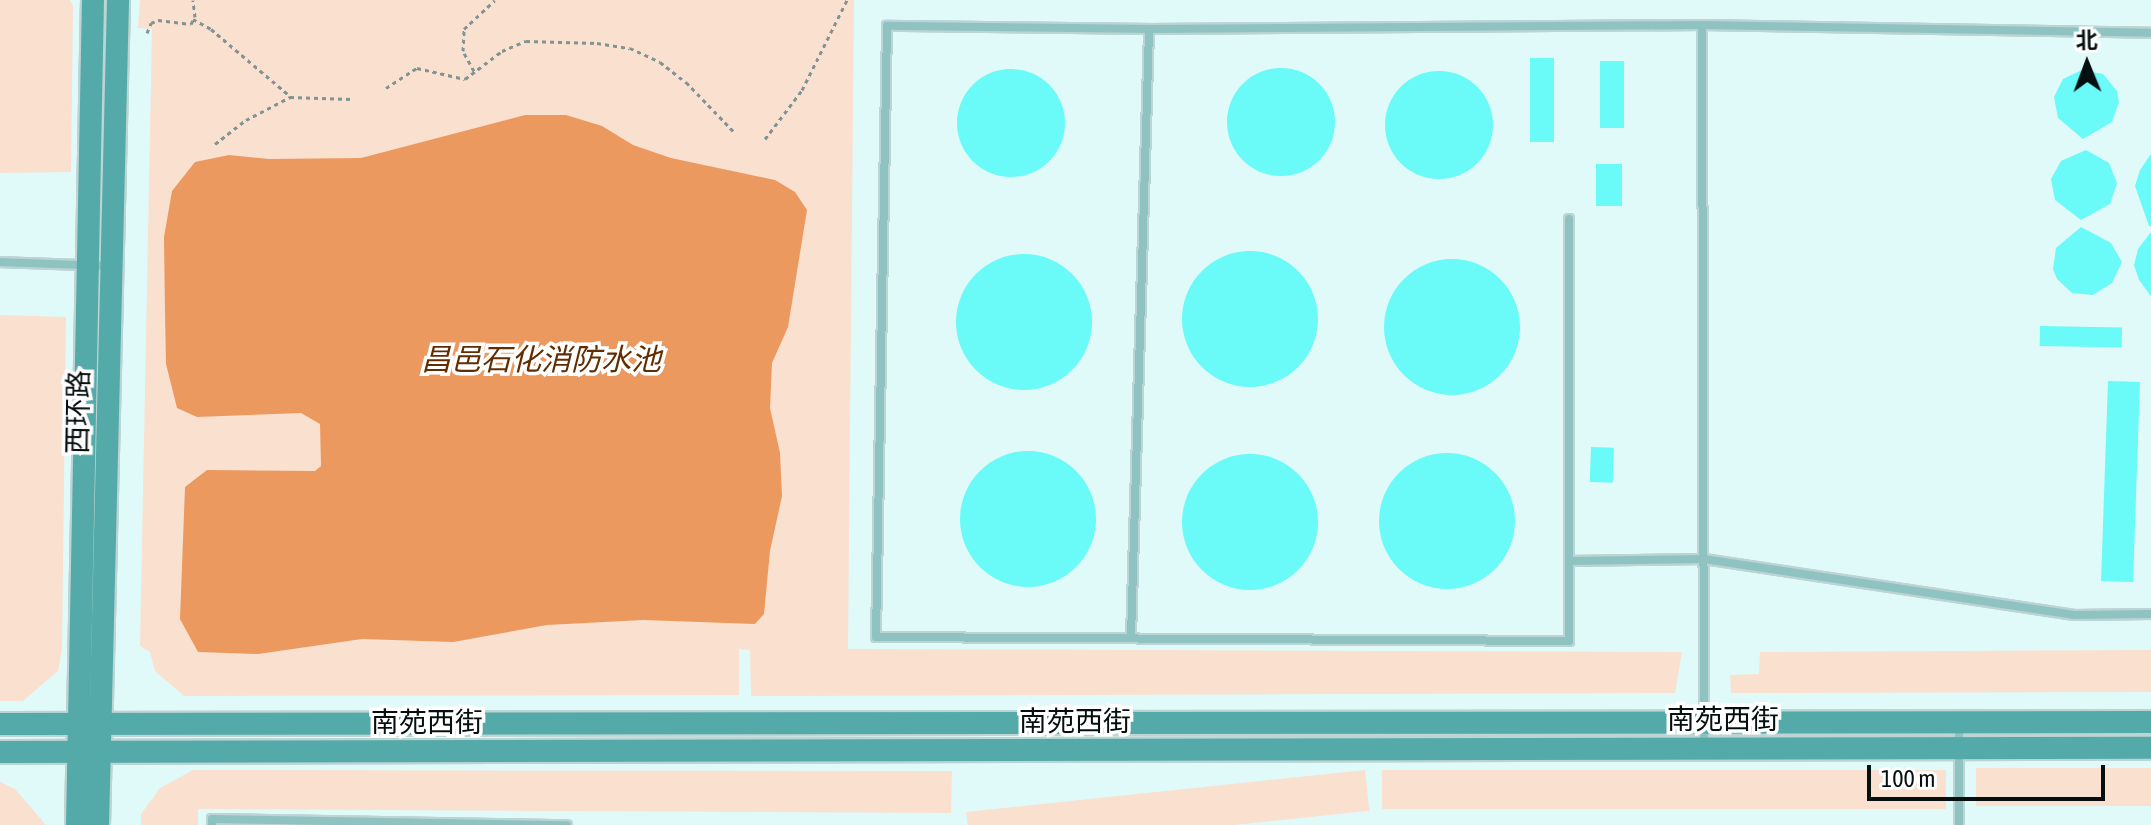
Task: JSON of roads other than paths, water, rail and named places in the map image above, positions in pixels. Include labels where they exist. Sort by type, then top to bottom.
[{"type":"main road","name":"西环路","points":[[90,725],[88,263],[93,0]]},
{"type":"main road","name":"西环路","points":[[77,825],[89,752],[111,266],[118,0]]},
{"type":"main road","name":"南苑西街","points":[[0,724],[2151,722]]},
{"type":"main road","name":"南苑西街","points":[[0,752],[2151,748]]},
{"type":"main road","name":"西环路","points":[[89,752],[98,825]]},
{"type":"lane","points":[[1702,25],[1704,749]]},
{"type":"lane","points":[[1569,219],[1569,641],[876,637],[887,26],[1149,29],[1702,25],[2151,33]]},
{"type":"lane","points":[[1131,637],[1149,29]]},
{"type":"lane","points":[[0,262],[111,266]]},
{"type":"lane","points":[[1569,561],[1704,559],[2073,615],[2151,614]]},
{"type":"lane","points":[[1959,722],[1959,825]]},
{"type":"lane","points":[[212,825],[212,819],[567,825]]},
{"type":"water","name":"昌邑石化消防水池","points":[[525,115],[566,115],[602,126],[633,145],[671,158],[775,180],[795,192],[807,210],[788,327],[772,363],[770,408],[780,453],[782,496],[770,551],[764,614],[755,624],[643,620],[547,625],[453,642],[362,639],[258,654],[198,652],[180,619],[185,487],[207,470],[315,471],[321,466],[320,424],[301,413],[197,417],[177,408],[166,364],[164,237],[172,191],[195,162],[229,155],[269,159],[361,158]]}]
